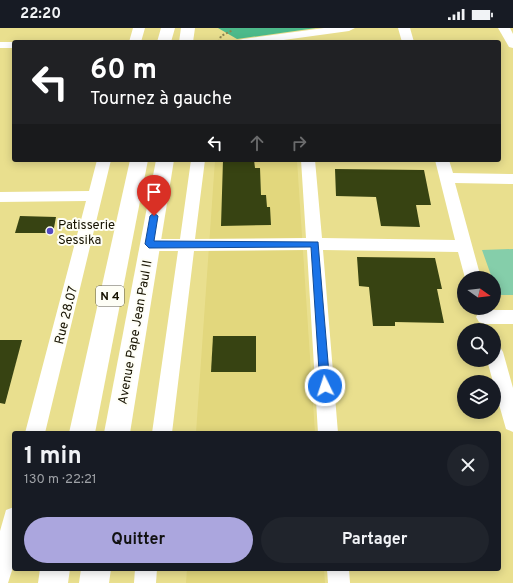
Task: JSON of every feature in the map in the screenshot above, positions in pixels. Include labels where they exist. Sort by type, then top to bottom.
[{"type":"highway","points":[[165,40],[168,28]]},
{"type":"highway","points":[[186,40],[188,28]]},
{"type":"highway","name":"N 4","points":[[82,431],[139,162]]},
{"type":"highway","name":"Avenue Pape Jean Paul II","points":[[117,431],[164,162]]},
{"type":"highway","points":[[53,583],[56,571]]},
{"type":"highway","points":[[94,583],[96,571]]},
{"type":"street","points":[[135,40],[138,28]]},
{"type":"street","points":[[270,40],[297,38],[349,28]]},
{"type":"street","points":[[404,28],[407,40]]},
{"type":"street","points":[[504,28],[513,45]]},
{"type":"street","points":[[0,45],[12,45]]},
{"type":"street","name":"Rue 28.07","points":[[35,431],[103,162]]},
{"type":"street","points":[[162,431],[198,162]]},
{"type":"street","points":[[308,162],[328,431]]},
{"type":"street","points":[[443,162],[471,271]]},
{"type":"street","points":[[447,178],[513,179]]},
{"type":"street","points":[[0,197],[94,196]]},
{"type":"street","points":[[149,244],[464,246]]},
{"type":"street","points":[[485,318],[513,317]]},
{"type":"street","points":[[498,367],[513,423]]},
{"type":"street","points":[[0,575],[12,526]]},
{"type":"street","points":[[145,583],[146,571]]},
{"type":"street","points":[[338,571],[339,583]]},
{"type":"path","points":[[220,40],[221,36],[238,28]]},
{"type":"shaded area","points":[[215,162],[297,162],[315,431],[196,431]]},
{"type":"shaded area","points":[[187,571],[324,571],[325,583],[186,583]]},
{"type":"green space","points":[[218,28],[316,28],[237,39]]},
{"type":"green space","points":[[513,249],[513,295],[501,295],[501,271],[490,271],[482,250]]},
{"type":"building","points":[[223,162],[254,162],[255,168],[260,168],[261,195],[266,195],[267,207],[270,207],[271,225],[221,226]]},
{"type":"building","points":[[335,169],[424,170],[431,205],[416,205],[420,227],[381,226],[376,197],[336,196]]},
{"type":"building","points":[[20,216],[56,217],[53,233],[15,233]]},
{"type":"building","points":[[357,257],[435,258],[442,289],[437,289],[444,323],[395,322],[395,326],[373,326],[369,287],[359,286]]},
{"type":"building","points":[[213,336],[256,336],[256,372],[211,372]]},
{"type":"building","points":[[0,340],[22,340],[5,404],[0,403]]},
{"type":"place","name":"Patisserie Sessika","points":[[50,231]]},
{"type":"route","points":[[154,216],[149,244],[315,244],[325,386]]}]
